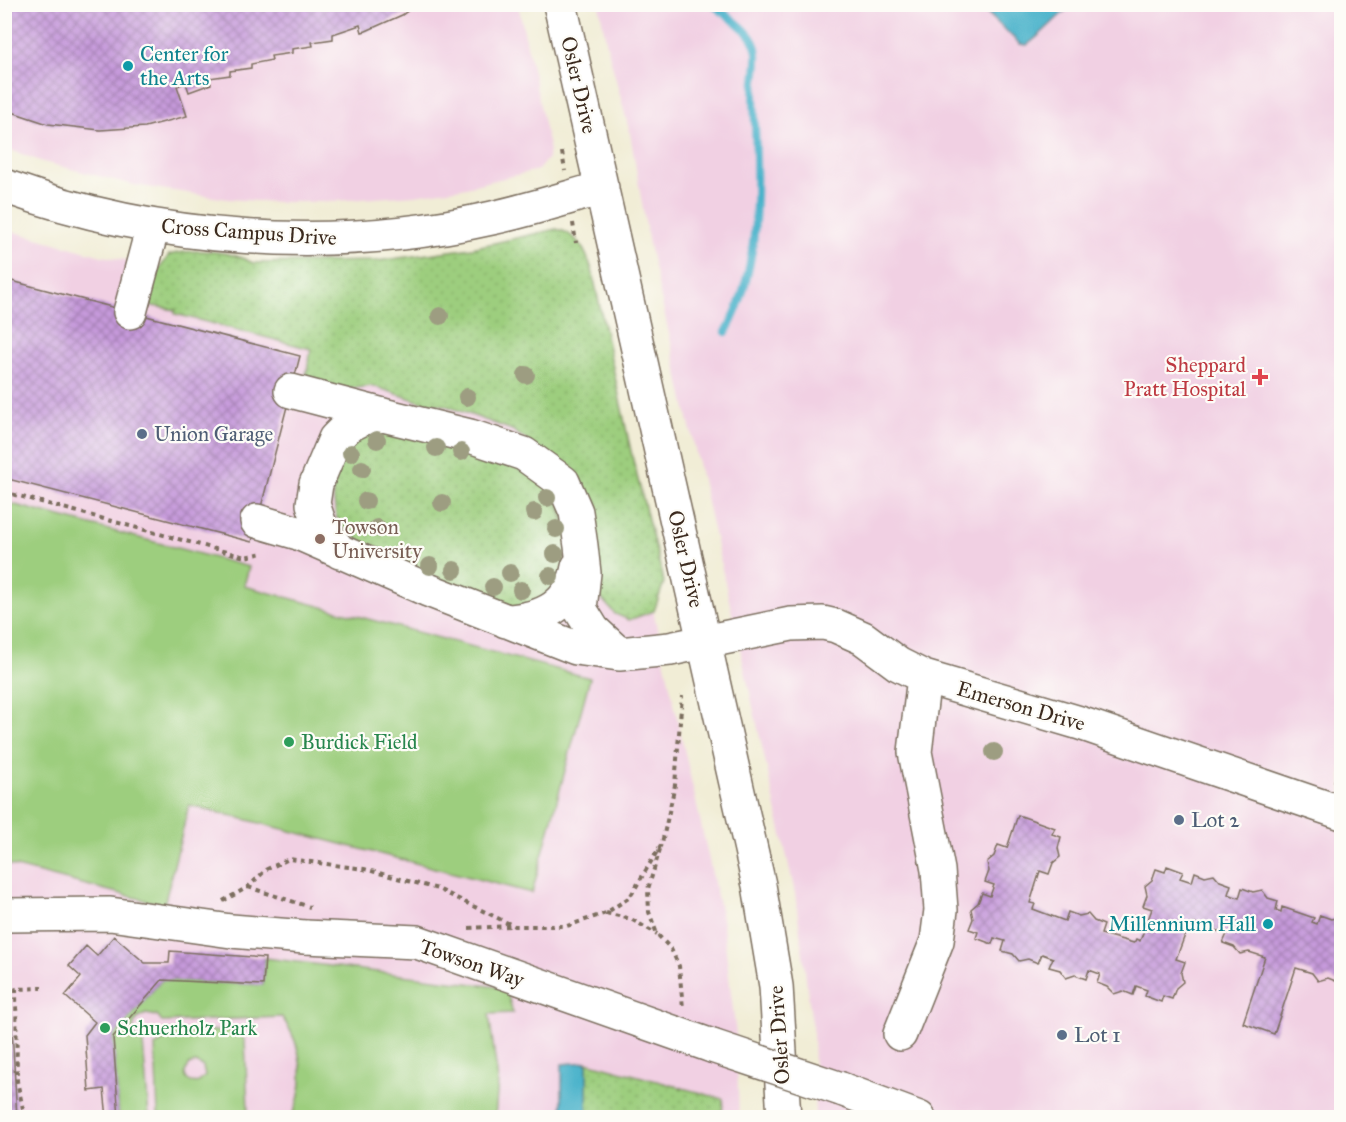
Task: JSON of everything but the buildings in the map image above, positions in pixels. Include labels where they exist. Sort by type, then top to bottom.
[{"type":"street","name":"Osler Drive","points":[[560,4],[705,641],[769,938],[780,1024],[784,1118]]},
{"type":"street","name":"Cross Campus Drive","points":[[4,186],[99,215],[148,241],[381,235],[491,218],[602,188]]},
{"type":"street","points":[[130,312],[148,241]]},
{"type":"street","points":[[291,391],[470,436],[524,454],[562,482],[576,512],[581,546],[584,573],[580,609],[593,630],[619,654]]},
{"type":"street","points":[[340,552],[321,528],[313,504],[316,484],[335,439],[348,426],[363,418],[383,414]]},
{"type":"street","name":"Emerson Drive","points":[[257,521],[298,533],[506,621],[576,648],[619,654],[670,649],[791,624],[823,623],[850,631],[898,664],[924,677],[1337,801]]},
{"type":"street","points":[[506,621],[528,620],[542,615],[570,594],[576,579],[581,546]]},
{"type":"street","points":[[900,1034],[938,941],[941,910],[939,870],[915,752],[924,677]]},
{"type":"street","name":"Towson Way","points":[[4,915],[110,914],[231,931],[308,922],[417,942],[919,1118]]},
{"type":"path","points":[[4,492],[245,557],[269,552]]},
{"type":"path","points":[[682,696],[675,785],[662,843],[648,889],[649,912],[657,934],[675,957],[683,986]]},
{"type":"path","points":[[1337,801],[1341,767]]},
{"type":"path","points":[[308,922],[248,886],[267,869],[289,859],[364,869],[438,889],[514,926],[567,926],[606,913],[630,897],[662,843]]},
{"type":"path","points":[[606,913],[631,919],[657,934]]},
{"type":"path","points":[[24,1118],[17,1081],[16,989],[42,988]]},
{"type":"shaded area","points":[[518,4],[549,146],[548,158],[538,170],[462,188],[415,195],[322,202],[274,202],[227,199],[134,185],[43,162],[5,148],[5,5]]},
{"type":"shaded area","points":[[599,5],[1341,5],[1341,1117],[815,1117],[813,1032],[795,893],[649,245],[630,133],[607,46]]},
{"type":"shaded area","name":"Towson University","points":[[4,229],[102,256],[204,273],[574,257],[722,918],[736,1034],[739,1117],[5,1117]]},
{"type":"green space","points":[[556,229],[570,234],[580,244],[592,270],[632,456],[664,582],[654,611],[629,620],[615,614],[601,598],[529,442],[512,430],[444,405],[424,403],[373,386],[339,390],[306,375],[311,349],[175,314],[175,310],[147,305],[158,271],[169,255],[179,253],[201,251],[223,253],[253,263],[377,261],[472,248]]},
{"type":"green space","points":[[396,420],[550,481],[573,549],[550,599],[512,609],[392,560],[348,533],[336,517],[332,487],[351,436]]},
{"type":"green space","name":"Burdick Field","points":[[4,502],[249,567],[244,586],[590,678],[532,893],[189,805],[164,905],[5,864]]},
{"type":"green space","points":[[265,958],[506,988],[513,1013],[489,1014],[498,1081],[495,1117],[291,1117],[300,1092],[301,1066],[295,1040],[282,1017],[162,1022],[157,1016],[146,1014],[137,1020],[133,1032],[143,1043],[149,1117],[119,1117],[113,1037],[162,980],[263,985]]},
{"type":"green space","points":[[235,1030],[245,1040],[248,1110],[238,1117],[166,1118],[158,1114],[155,1046],[165,1040],[167,1032]],"holes":[[[197,1063],[203,1067],[205,1076],[199,1082],[191,1082],[187,1079],[185,1072],[190,1064]]]},
{"type":"green space","points":[[587,1062],[723,1099],[722,1117],[587,1117]]},
{"type":"water","points":[[979,5],[1073,5],[1027,45],[1020,44]]},
{"type":"water","points":[[587,1062],[587,1117],[562,1117],[562,1064]]},
{"type":"waterway","points":[[712,4],[746,31],[757,53],[754,94],[756,185],[753,247],[747,277],[726,332]]},
{"type":"place","name":"Center for the Arts","points":[[128,66]]},
{"type":"place","name":"Sheppard Pratt Hospital","points":[[1260,377]]},
{"type":"place","name":"Union Garage","points":[[142,434]]},
{"type":"place","name":"Towson University","points":[[320,539]]},
{"type":"place","name":"Burdick Field","points":[[289,742]]},
{"type":"place","name":"Lot 2","points":[[1179,820]]},
{"type":"place","name":"Millennium Hall","points":[[1268,924]]},
{"type":"place","name":"Schuerholz Park","points":[[105,1028]]},
{"type":"place","name":"Lot 1","points":[[1062,1035]]}]
